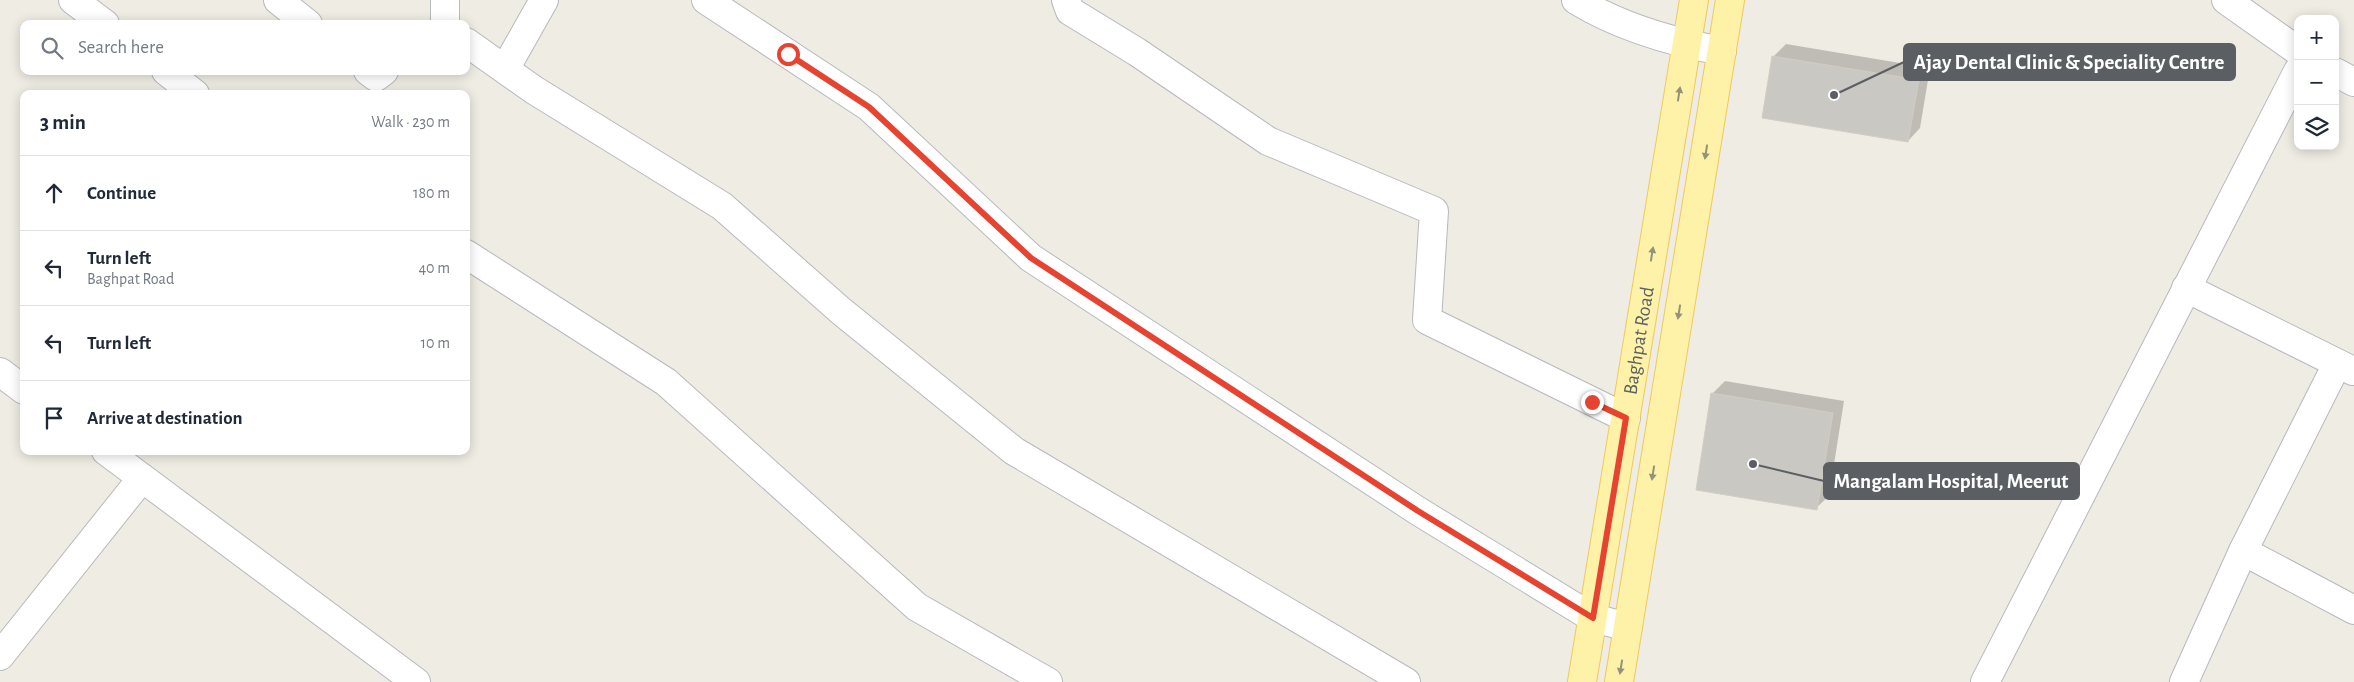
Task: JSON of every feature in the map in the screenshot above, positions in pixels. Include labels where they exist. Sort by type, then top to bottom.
[{"type":"main road","name":"Baghpat Road","points":[[1582,682],[1694,0]]},
{"type":"main road","points":[[1619,682],[1730,0]]},
{"type":"street","points":[[73,0],[100,20]]},
{"type":"street","points":[[278,0],[303,20]]},
{"type":"street","points":[[445,0],[445,20]]},
{"type":"street","points":[[505,69],[544,0]]},
{"type":"street","points":[[706,0],[869,107],[1031,258],[1418,511],[1593,618],[1628,627]]},
{"type":"street","points":[[1066,0],[1070,11],[1137,52],[1268,141],[1434,211],[1427,320],[1626,418]]},
{"type":"street","points":[[1576,0],[1600,15],[1687,45],[1722,51]]},
{"type":"street","points":[[2226,0],[2294,48]]},
{"type":"street","points":[[470,45],[534,90],[722,206],[841,311],[1014,451],[1406,682]]},
{"type":"street","points":[[2339,74],[2354,82]]},
{"type":"street","points":[[171,75],[189,90]]},
{"type":"street","points":[[1985,682],[2294,79]]},
{"type":"street","points":[[470,257],[666,382],[917,607],[1048,682]]},
{"type":"street","points":[[2184,682],[2243,551],[2346,368],[2186,288]]},
{"type":"street","points":[[0,372],[20,387]]},
{"type":"street","points":[[111,455],[416,682]]},
{"type":"street","points":[[0,656],[142,478]]},
{"type":"street","points":[[2243,551],[2354,610]]},
{"type":"building","points":[[1772,56],[1919,80],[1908,142],[1762,118]]},
{"type":"building","points":[[1711,393],[1833,413],[1817,510],[1696,490]]},
{"type":"place","name":"Ajay Dental Clinic & Speciality Centre","points":[[1834,95]]},
{"type":"place","name":"Mangalam Hospital, Meerut","points":[[1753,464]]},
{"type":"route","points":[[788,54],[869,107],[1031,258],[1418,511],[1593,618],[1626,418],[1592,402]]}]
